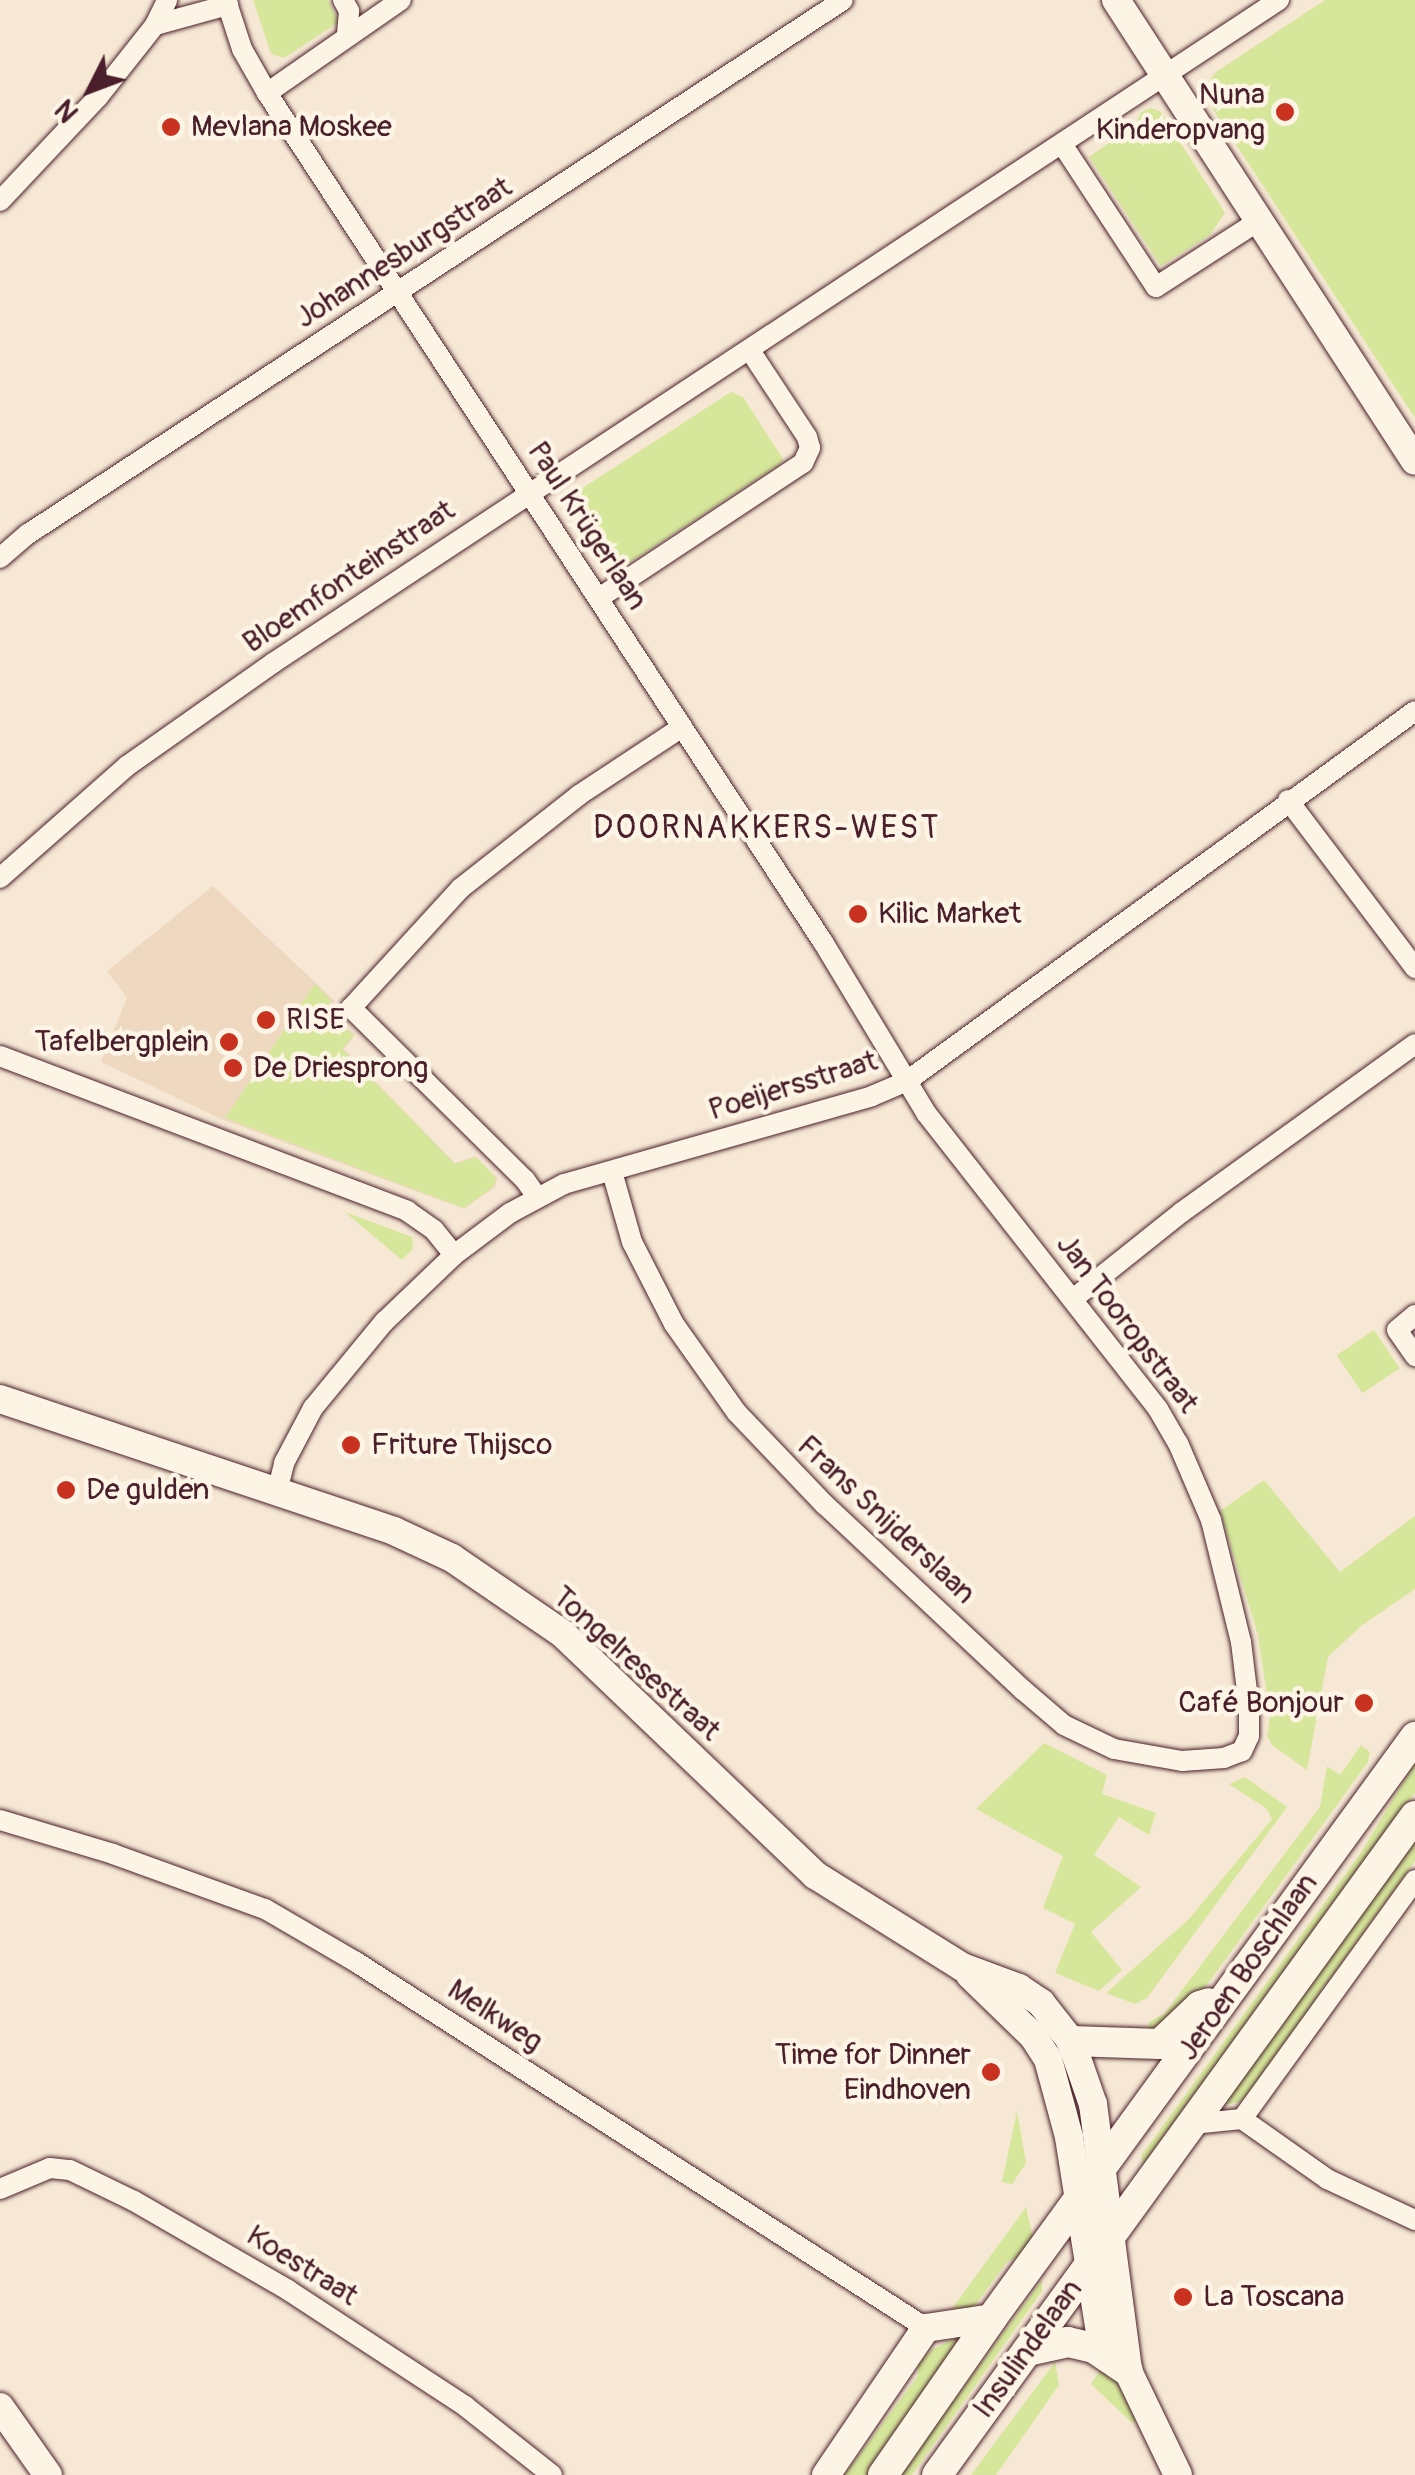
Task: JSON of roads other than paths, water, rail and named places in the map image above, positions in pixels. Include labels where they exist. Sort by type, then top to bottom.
[{"type":"main road","points":[[1116,0],[1415,461]]},
{"type":"main road","name":"Tongelresestraat","points":[[0,1400],[394,1531],[452,1558],[563,1634],[815,1875],[962,1967],[1027,1994],[1071,2041],[1094,2104],[1128,2371]]},
{"type":"main road","name":"Jeroen Boschlaan","points":[[1080,2197],[1415,1738]]},
{"type":"main road","name":"Jeroen Boschlaan","points":[[1109,2236],[1415,1816]]},
{"type":"main road","name":"Tongelresestraat","points":[[962,1967],[1033,2036],[1048,2060],[1080,2197],[1087,2267],[1101,2338],[1128,2371],[1178,2475]]},
{"type":"main road","points":[[1071,2041],[1160,2044],[1170,2040],[1200,2006],[1231,1995]]},
{"type":"main road","name":"Insulindelaan","points":[[883,2475],[1080,2197]]},
{"type":"main road","name":"Insulindelaan","points":[[943,2471],[1109,2236]]},
{"type":"main road","name":"Insulindelaan","points":[[926,2328],[992,2318]]},
{"type":"main road","points":[[826,2475],[926,2328]]},
{"type":"main road","points":[[1026,2351],[1068,2342],[1094,2348],[1128,2371]]},
{"type":"main road","points":[[0,2407],[48,2475]]},
{"type":"street","points":[[0,201],[86,111],[154,24],[167,0]]},
{"type":"street","points":[[342,0],[349,12],[347,36]]},
{"type":"street","points":[[267,93],[401,0]]},
{"type":"street","name":"Johannesburgstraat","points":[[0,558],[28,534],[843,0]]},
{"type":"street","name":"Bloemfonteinstraat","points":[[0,878],[86,800],[200,713],[1279,0]]},
{"type":"street","points":[[154,24],[227,2]]},
{"type":"street","name":"Paul Krügerlaan","points":[[227,2],[242,49],[267,93],[823,942],[907,1081]]},
{"type":"street","points":[[1062,144],[1156,287],[1260,220]]},
{"type":"street","points":[[599,598],[803,463],[810,448],[807,437],[751,352]]},
{"type":"street","name":"Poeijersstraat","points":[[277,1492],[284,1464],[313,1408],[384,1322],[454,1255],[537,1197],[564,1184],[872,1096],[907,1081],[1415,711]]},
{"type":"street","points":[[537,1197],[525,1180],[351,1008],[461,888],[580,795],[682,727]]},
{"type":"street","points":[[1288,800],[1415,968]]},
{"type":"street","points":[[1073,1299],[1182,1212],[1415,1044]]},
{"type":"street","points":[[0,1056],[407,1211],[434,1230],[454,1255]]},
{"type":"street","name":"Jan Tooropstraat","points":[[907,1081],[926,1113],[1158,1409],[1210,1520],[1241,1642],[1249,1707],[1249,1736],[1242,1751]]},
{"type":"street","name":"Frans Snijderslaan","points":[[612,1172],[632,1242],[674,1324],[736,1413],[824,1505],[1023,1690],[1064,1724],[1114,1749],[1182,1762],[1224,1758],[1242,1751]]},
{"type":"street","points":[[1415,1316],[1397,1330],[1415,1356]]},
{"type":"street","name":"Melkweg","points":[[0,1820],[113,1854],[265,1910],[356,1962],[926,2328]]},
{"type":"street","points":[[1242,2119],[1411,1894]]},
{"type":"street","points":[[1192,2124],[1242,2119],[1327,2179],[1415,2220]]},
{"type":"street","name":"Koestraat","points":[[0,2189],[50,2168],[70,2170],[134,2200],[304,2300],[465,2406],[552,2475]]},
{"type":"place","name":"Nuna Kinderopvang","points":[[1285,112]]},
{"type":"place","name":"Mevlana Moskee","points":[[171,127]]},
{"type":"place","name":"Kilic Market","points":[[858,914]]},
{"type":"place","name":"RISE","points":[[266,1020]]},
{"type":"place","name":"Tafelbergplein","points":[[229,1042]]},
{"type":"place","name":"De Driesprong","points":[[233,1068]]},
{"type":"place","name":"Friture Thijsco","points":[[351,1445]]},
{"type":"place","name":"De gulden","points":[[66,1490]]},
{"type":"place","name":"Café Bonjour","points":[[1364,1703]]},
{"type":"place","name":"Time for Dinner Eindhoven","points":[[991,2072]]},
{"type":"place","name":"La Toscana","points":[[1183,2297]]},
{"type":"district","name":"DOORNAKKERS-WEST","points":[[767,828]]}]
